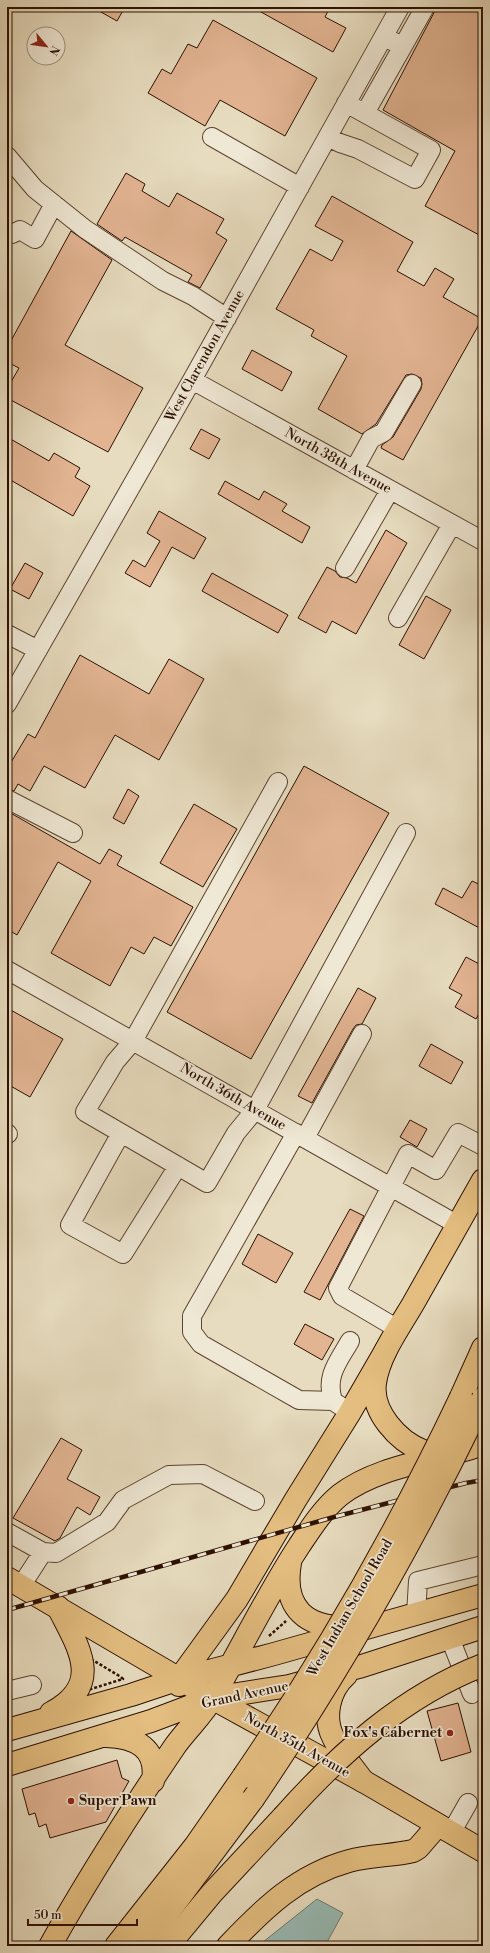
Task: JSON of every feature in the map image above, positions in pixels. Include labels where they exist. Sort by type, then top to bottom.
[{"type":"main road","points":[[177,1745],[176,1712],[179,1678],[237,1599],[296,1499],[342,1406],[386,1350],[483,1180]]},
{"type":"main road","name":"West Indian School Road","points":[[116,1946],[195,1846],[282,1720],[354,1604],[389,1541],[461,1397],[483,1348]]},
{"type":"main road","points":[[386,1350],[375,1383],[377,1401],[386,1420],[401,1438],[423,1452],[435,1455],[449,1455]]},
{"type":"main road","name":"West Indian School Road","points":[[143,1946],[253,1799],[294,1738],[374,1607],[444,1478],[483,1398]]},
{"type":"main road","points":[[50,1946],[78,1898],[153,1781],[177,1745],[212,1698],[291,1559],[315,1523],[328,1507],[355,1486],[374,1476],[483,1444]]},
{"type":"main road","points":[[291,1559],[288,1575],[291,1596],[299,1611],[309,1619],[320,1625],[329,1627],[375,1626]]},
{"type":"main road","name":"North 35th Avenue","points":[[14,1582],[212,1698],[363,1781],[483,1851]]},
{"type":"main road","points":[[7,1730],[131,1694],[179,1678],[229,1666],[483,1596]]},
{"type":"main road","points":[[32,1722],[52,1713],[70,1701],[81,1681],[83,1669],[80,1651],[58,1607]]},
{"type":"main road","name":"Grand Avenue","points":[[7,1765],[96,1736],[151,1721],[212,1698],[289,1686],[359,1668],[483,1627]]},
{"type":"main road","points":[[168,1946],[212,1893],[322,1774],[367,1733],[440,1685],[483,1665]]},
{"type":"main road","points":[[359,1668],[348,1673],[334,1689],[329,1712],[333,1737],[363,1781]]},
{"type":"main road","points":[[96,1736],[126,1738],[139,1744],[152,1757],[155,1769],[153,1781]]},
{"type":"main road","points":[[228,1946],[273,1901],[308,1876],[350,1860],[413,1851],[444,1829]]},
{"type":"street","name":"West Clarendon Avenue","points":[[7,704],[227,318],[400,7]]},
{"type":"street","points":[[364,113],[425,7]]},
{"type":"street","points":[[384,36],[403,46]]},
{"type":"street","points":[[328,137],[340,144],[358,149],[415,179],[432,150],[346,103]]},
{"type":"street","points":[[212,138],[300,187]]},
{"type":"street","points":[[7,156],[35,189],[85,229],[163,282],[193,296],[227,318]]},
{"type":"street","points":[[7,232],[12,234],[20,230],[35,239],[54,204]]},
{"type":"street","name":"North 38th Avenue","points":[[192,380],[483,541]]},
{"type":"street","points":[[354,470],[371,439],[384,432],[412,384]]},
{"type":"street","points":[[345,568],[390,490]]},
{"type":"street","points":[[398,618],[452,524]]},
{"type":"street","points":[[7,634],[38,650]]},
{"type":"street","points":[[278,782],[133,1041],[115,1062],[85,1112],[207,1183],[236,1134],[255,1110],[406,833]]},
{"type":"street","points":[[7,799],[73,833]]},
{"type":"street","name":"North 36th Avenue","points":[[7,970],[458,1225]]},
{"type":"street","points":[[342,1406],[299,1400],[201,1344],[192,1332],[192,1316],[362,1034]]},
{"type":"street","points":[[398,1329],[342,1296],[338,1288],[408,1154],[436,1170],[458,1132],[483,1146]]},
{"type":"street","points":[[121,1133],[70,1225],[123,1254],[178,1166]]},
{"type":"street","points":[[342,1406],[329,1389],[332,1372],[350,1341]]},
{"type":"street","points":[[7,1532],[42,1552],[56,1553],[107,1522],[123,1500],[169,1475],[203,1474],[254,1501]]},
{"type":"street","points":[[14,1582],[42,1552]]},
{"type":"street","points":[[416,1615],[418,1581],[483,1565]]},
{"type":"street","points":[[450,1638],[472,1694]]},
{"type":"street","points":[[7,1691],[32,1685]]},
{"type":"street","points":[[444,1829],[468,1803]]},
{"type":"path","points":[[266,1639],[291,1616]]},
{"type":"water","points":[[317,1899],[343,1913],[325,1946],[258,1946]]},
{"type":"building","points":[[92,7],[125,7],[117,21]]},
{"type":"building","points":[[252,7],[330,7],[325,17],[346,28],[333,52]]},
{"type":"building","points":[[437,7],[474,7],[483,12],[483,237],[425,206],[455,151],[383,110]]},
{"type":"building","points":[[213,20],[317,78],[285,136],[220,100],[205,126],[148,93],[162,69],[171,74],[188,44],[197,48]]},
{"type":"building","points":[[126,173],[145,184],[142,191],[169,207],[177,193],[224,219],[216,233],[227,240],[200,288],[188,282],[192,275],[125,237],[122,241],[97,224]]},
{"type":"building","points":[[332,196],[413,242],[397,271],[424,286],[435,268],[454,279],[443,297],[482,319],[403,460],[381,448],[382,445],[393,437],[421,389],[421,378],[412,374],[406,375],[376,424],[362,434],[318,409],[347,356],[311,336],[314,330],[276,309],[310,249],[332,261],[343,241],[315,226]]},
{"type":"building","points":[[71,231],[112,260],[65,345],[143,388],[108,452],[7,398],[7,389],[19,368],[7,362],[7,348]]},
{"type":"building","points":[[252,350],[292,372],[282,391],[242,369]]},
{"type":"building","points":[[201,429],[220,439],[209,459],[190,449]]},
{"type":"building","points":[[7,437],[49,461],[54,453],[80,468],[75,477],[90,486],[73,516],[7,478]]},
{"type":"building","points":[[225,481],[259,500],[264,491],[287,504],[282,511],[310,527],[302,543],[218,494]]},
{"type":"building","points":[[159,511],[206,538],[194,559],[172,547],[150,587],[125,573],[133,560],[145,567],[160,541],[147,533]]},
{"type":"building","points":[[386,530],[407,543],[356,634],[332,621],[326,633],[298,618],[327,567],[335,571],[340,577],[347,578],[356,583]]},
{"type":"building","points":[[25,563],[43,573],[29,599],[10,589]]},
{"type":"building","points":[[212,573],[288,615],[278,633],[202,591]]},
{"type":"building","points":[[426,596],[451,610],[424,659],[399,645]]},
{"type":"building","points":[[80,655],[149,694],[169,659],[204,679],[159,760],[115,735],[85,788],[44,766],[30,791],[18,784],[14,791],[7,789],[7,769],[28,734],[35,738]]},
{"type":"building","points":[[304,766],[389,813],[251,1059],[167,1012]]},
{"type":"building","points":[[128,789],[139,796],[124,824],[113,818]]},
{"type":"building","points":[[194,804],[237,829],[203,887],[160,863]]},
{"type":"building","points":[[7,811],[100,864],[109,849],[122,856],[117,865],[193,907],[171,946],[154,937],[144,954],[131,947],[110,986],[51,953],[91,881],[58,862],[17,935],[7,929]]},
{"type":"building","points":[[472,881],[483,886],[483,930],[435,904],[443,888],[462,898]]},
{"type":"building","points":[[466,957],[483,966],[483,1007],[476,1019],[455,1007],[462,995],[449,988]]},
{"type":"building","points":[[358,988],[376,998],[362,1024],[356,1025],[353,1029],[312,1103],[298,1096]]},
{"type":"building","points":[[7,1008],[63,1039],[30,1097],[7,1084]]},
{"type":"building","points":[[431,1044],[463,1062],[451,1084],[419,1066]]},
{"type":"building","points":[[410,1120],[427,1129],[417,1147],[400,1137]]},
{"type":"building","points":[[350,1209],[364,1216],[320,1300],[304,1292]]},
{"type":"building","points":[[258,1234],[293,1253],[276,1283],[242,1264]]},
{"type":"building","points":[[305,1324],[334,1339],[322,1360],[294,1344]]},
{"type":"building","points":[[61,1438],[82,1450],[67,1479],[100,1497],[90,1515],[77,1507],[60,1538],[55,1541],[13,1518]]},
{"type":"building","name":"Fox's Cabernet","points":[[458,1703],[471,1752],[441,1761],[427,1711]]},
{"type":"building","name":"Super Pawn","points":[[117,1760],[122,1778],[129,1781],[106,1822],[50,1838],[46,1824],[39,1827],[35,1813],[29,1815],[22,1789]]},
{"type":"railway","points":[[7,1610],[334,1517],[483,1480]]},
{"type":"place","name":"Fox's Cabernet","points":[[450,1733]]},
{"type":"place","name":"Super Pawn","points":[[71,1801]]}]
